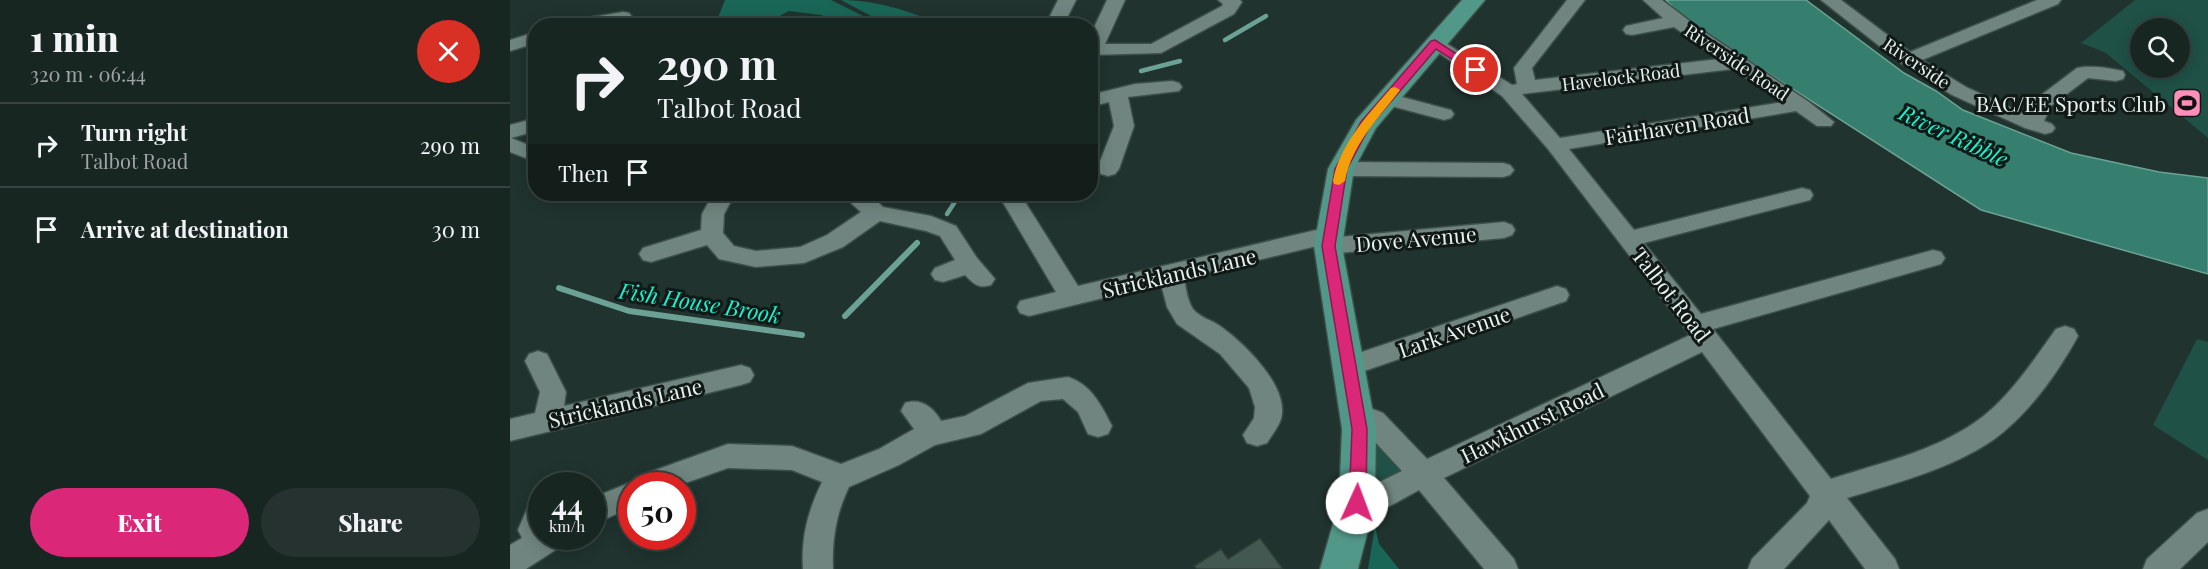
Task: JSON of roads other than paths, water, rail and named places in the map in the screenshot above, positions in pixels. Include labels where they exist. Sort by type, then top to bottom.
[{"type":"main road","points":[[1339,569],[1357,503],[1359,429],[1329,241],[1341,169],[1365,124],[1474,0]]},
{"type":"street","points":[[1058,18],[1067,0]]},
{"type":"street","points":[[1098,38],[1116,0]]},
{"type":"street","points":[[1518,89],[1523,68],[1576,0]]},
{"type":"street","name":"Riverside Road","points":[[1652,0],[1676,21],[1734,63],[1824,122]]},
{"type":"street","name":"Riverside","points":[[1830,0],[1908,59],[1967,96],[2039,126],[2043,102],[2084,72],[2116,75]]},
{"type":"street","points":[[1908,59],[2052,0]]},
{"type":"street","points":[[1098,50],[1155,49],[1228,10],[1233,1]]},
{"type":"street","points":[[617,18],[623,17]]},
{"type":"street","points":[[1632,30],[1676,21]]},
{"type":"street","points":[[510,46],[528,40]]},
{"type":"street","name":"Talbot Road","points":[[1435,44],[1518,89],[1555,145],[1884,569]]},
{"type":"street","name":"Havelock Road","points":[[1518,89],[1734,63]]},
{"type":"street","points":[[1098,99],[1120,93],[1172,87]]},
{"type":"street","points":[[1108,169],[1124,126],[1125,119],[1117,106],[1120,93]]},
{"type":"street","points":[[1387,99],[1444,114]]},
{"type":"street","name":"Fairhaven Road","points":[[1555,145],[1800,105]]},
{"type":"street","points":[[510,132],[528,126]]},
{"type":"street","points":[[510,144],[528,152]]},
{"type":"street","points":[[1341,169],[1503,170]]},
{"type":"street","points":[[1629,239],[1802,195]]},
{"type":"street","points":[[720,201],[713,214],[712,236],[727,253],[756,259],[804,255],[835,241],[876,213]]},
{"type":"street","points":[[862,201],[876,213],[931,224],[948,231],[976,271],[943,274]]},
{"type":"street","points":[[1013,201],[1072,297]]},
{"type":"street","name":"Dove Avenue","points":[[1329,241],[1504,231]]},
{"type":"street","points":[[651,254],[712,236]]},
{"type":"street","name":"Stricklands Lane","points":[[1029,307],[1329,241]]},
{"type":"street","name":"Hawkhurst Road","points":[[1357,503],[1371,500],[1424,475],[1702,332],[1933,258]]},
{"type":"street","points":[[1171,274],[1177,303],[1187,319],[1207,329],[1233,348],[1257,380],[1267,400],[1267,418],[1257,435]]},
{"type":"street","name":"Lark Avenue","points":[[1350,366],[1557,295]]},
{"type":"street","points":[[1763,569],[1818,512],[1826,493],[1963,445],[1998,421],[2032,381],[2065,336]]},
{"type":"street","points":[[538,361],[553,392],[547,421]]},
{"type":"street","name":"Stricklands Lane","points":[[510,430],[741,375]]},
{"type":"street","points":[[818,569],[816,546],[823,509],[839,478],[889,457],[929,435],[971,426],[1037,391],[1068,388],[1088,405],[1098,426]]},
{"type":"street","points":[[915,411],[927,421],[929,435]]},
{"type":"street","points":[[1357,414],[1373,421],[1424,475],[1503,569]]},
{"type":"street","points":[[680,472],[728,456],[792,458],[823,468],[839,478]]},
{"type":"street","points":[[2158,569],[2208,522]]},
{"type":"street","points":[[510,562],[529,550]]},
{"type":"water","name":"River Ribble","points":[[1666,0],[1806,0],[1904,73],[1963,110],[2071,153],[2159,172],[2208,178],[2208,274],[1981,210],[1685,20]]},
{"type":"waterway","name":"Fish House Brook","points":[[1225,40],[1266,16]]},
{"type":"waterway","name":"Fish House Brook","points":[[1141,71],[1180,61]]},
{"type":"waterway","name":"Fish House Brook","points":[[947,214],[955,201]]},
{"type":"waterway","name":"Fish House Brook","points":[[845,316],[917,243]]},
{"type":"waterway","name":"Fish House Brook","points":[[559,288],[629,311],[802,335]]},
{"type":"place","name":"BAC/EE Sports Club","points":[[2187,103]]}]
